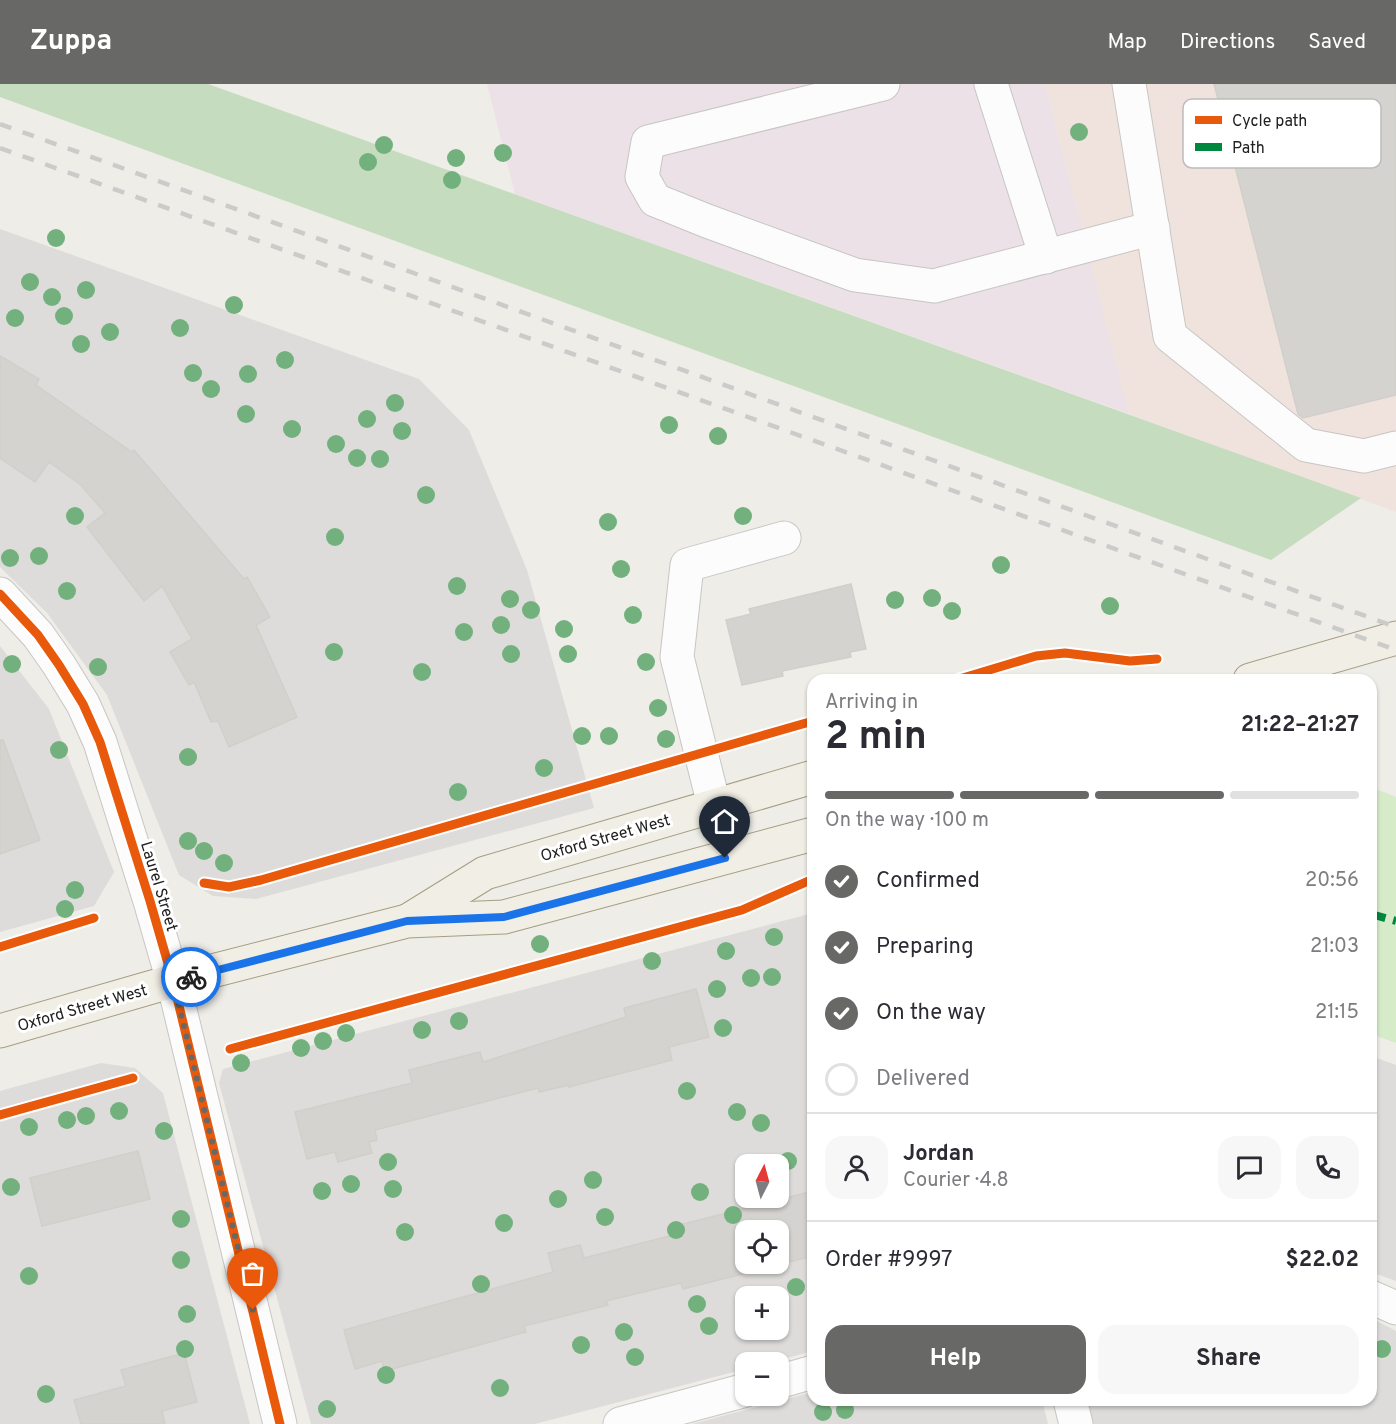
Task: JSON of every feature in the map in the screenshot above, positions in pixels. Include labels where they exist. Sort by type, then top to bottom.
[{"type":"main road","points":[[1271,674],[1396,638]]},
{"type":"main road","name":"Oxford Street West","points":[[407,921],[485,873],[807,779]]},
{"type":"main road","name":"Oxford Street West","points":[[0,1031],[173,981],[407,921],[504,917],[807,836]]},
{"type":"street","points":[[884,84],[648,142],[642,177],[655,200],[707,221],[855,275],[934,286],[1153,228]]},
{"type":"street","points":[[991,84],[1046,257]]},
{"type":"street","points":[[1129,84],[1170,336],[1306,446],[1364,456],[1396,448]]},
{"type":"street","points":[[714,805],[677,657],[687,565],[784,538]]},
{"type":"street","name":"Laurel Street","points":[[0,594],[38,635],[59,664],[100,742],[173,981],[280,1424]]},
{"type":"street","points":[[1377,1300],[1396,1308]]},
{"type":"street","points":[[789,1379],[807,1374]]},
{"type":"street","points":[[620,1424],[735,1393]]},
{"type":"street","points":[[1072,1406],[1076,1424]]},
{"type":"shaded area","points":[[487,84],[1045,84],[1129,414],[515,194]]},
{"type":"shaded area","points":[[1045,84],[1396,84],[1396,512],[1129,414]]},
{"type":"shaded area","points":[[0,229],[419,379],[469,430],[527,570],[594,808],[256,899],[213,896],[179,875],[107,695],[47,613],[0,567]]},
{"type":"shaded area","points":[[0,646],[49,709],[114,872],[94,906],[0,932]]},
{"type":"shaded area","points":[[807,915],[807,1353],[789,1357],[789,1352],[735,1352],[735,1372],[535,1424],[311,1424],[219,1083],[223,1069]]},
{"type":"shaded area","points":[[1377,1058],[1396,1065],[1396,1281],[1377,1274]]},
{"type":"shaded area","points":[[101,1063],[135,1068],[163,1093],[250,1424],[0,1424],[0,1091]]},
{"type":"shaded area","points":[[1377,1321],[1396,1331],[1396,1424],[1092,1424],[1088,1406],[1377,1406]]},
{"type":"shaded area","points":[[807,1394],[807,1406],[1044,1406],[1048,1424],[692,1424],[760,1406],[789,1406],[789,1398]]},
{"type":"green space","points":[[0,84],[208,84],[1361,498],[1271,560],[0,97]]},
{"type":"green space","points":[[1377,789],[1396,797],[1396,1043],[1377,1036]]},
{"type":"building","points":[[1214,84],[1396,84],[1396,395],[1303,418],[1298,414],[1235,168],[1381,168],[1381,99],[1218,99]]},
{"type":"building","points":[[0,356],[39,379],[36,385],[132,452],[134,450],[244,579],[247,577],[270,617],[256,625],[297,717],[229,747],[218,721],[211,722],[194,682],[189,685],[170,652],[192,639],[162,586],[144,601],[87,527],[105,513],[81,485],[49,462],[35,482],[0,458]]},
{"type":"building","points":[[851,584],[866,649],[850,652],[851,657],[782,671],[783,676],[742,685],[726,620],[751,614],[749,609]]},
{"type":"building","points":[[0,740],[3,740],[40,840],[0,854]]},
{"type":"building","points":[[696,989],[709,1037],[669,1047],[672,1060],[569,1087],[569,1085],[539,1092],[538,1088],[375,1130],[377,1140],[369,1142],[372,1153],[338,1162],[335,1152],[307,1159],[295,1112],[412,1083],[409,1070],[480,1052],[483,1062],[626,1017],[624,1008]]},
{"type":"building","points":[[138,1151],[150,1199],[42,1226],[30,1178]]},
{"type":"building","points":[[807,1193],[807,1258],[789,1262],[789,1220],[735,1220],[735,1274],[742,1274],[683,1289],[681,1283],[606,1301],[608,1305],[524,1326],[526,1332],[385,1371],[382,1361],[355,1369],[344,1330],[553,1272],[548,1253],[580,1245],[584,1258],[685,1232],[683,1224],[746,1208],[789,1208],[789,1197]]},
{"type":"building","points":[[184,1353],[197,1402],[162,1411],[165,1424],[81,1424],[74,1400],[126,1386],[121,1370]]},
{"type":"railway","points":[[0,124],[1396,627]]},
{"type":"railway","points":[[0,148],[1396,650]]},
{"type":"marked path","points":[[1377,916],[1396,921]]},
{"type":"cycle path","points":[[0,594],[38,635],[59,665],[83,704],[100,742],[173,981],[280,1424]]},
{"type":"cycle path","points":[[976,674],[1036,656],[1065,653],[1130,661],[1157,659]]},
{"type":"cycle path","points":[[204,883],[229,887],[261,880],[807,723]]},
{"type":"cycle path","points":[[230,1049],[742,910],[807,882]]},
{"type":"cycle path","points":[[0,947],[94,918]]},
{"type":"cycle path","points":[[0,1115],[133,1078]]},
{"type":"way so far","points":[[191,977],[173,981],[253,1310]]},
{"type":"route","points":[[191,977],[407,921],[504,917],[725,858]]}]
